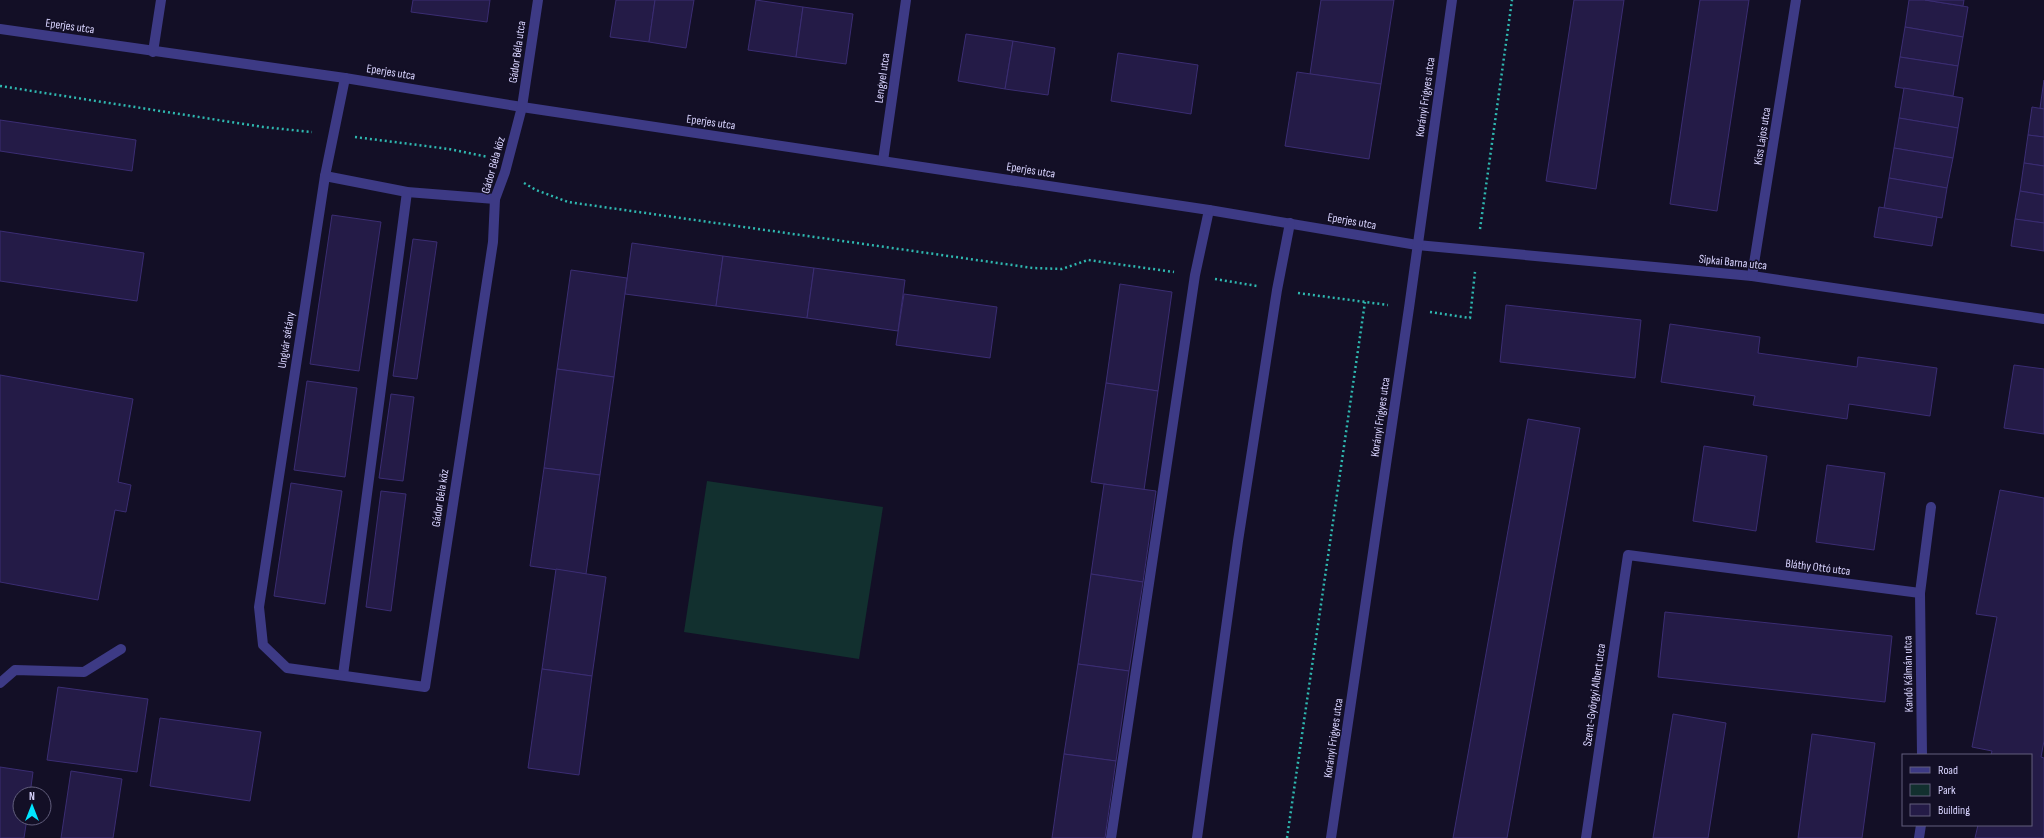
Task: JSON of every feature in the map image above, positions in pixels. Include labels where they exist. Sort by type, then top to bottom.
[{"type":"street","points":[[153,52],[161,0]]},
{"type":"street","name":"Gádor Béla utca","points":[[522,107],[538,0]]},
{"type":"street","name":"Lengyel utca","points":[[883,161],[906,0]]},
{"type":"street","name":"Korányi Frigyes utca","points":[[1331,838],[1452,0]]},
{"type":"street","name":"Kiss Lajos utca","points":[[1752,276],[1796,0]]},
{"type":"street","name":"Eperjes utca","points":[[0,29],[153,52],[345,78],[522,107],[1209,210],[1417,245]]},
{"type":"street","name":"Ungvár sétány","points":[[259,607],[325,176],[345,78]]},
{"type":"street","name":"Gádor Béla köz","points":[[259,607],[263,645],[287,668],[425,687],[493,242],[496,199],[506,172],[522,107]]},
{"type":"street","points":[[325,176],[407,192],[496,199]]},
{"type":"street","points":[[342,675],[407,192]]},
{"type":"street","points":[[1111,838],[1195,275],[1209,210]]},
{"type":"street","points":[[1197,838],[1238,541],[1277,290],[1290,223]]},
{"type":"street","name":"Sipkai Barna utca","points":[[1417,245],[1752,276],[2044,319]]},
{"type":"street","points":[[1920,592],[1931,507]]},
{"type":"street","name":"Bláthy Ottó utca","points":[[1628,556],[1920,592]]},
{"type":"street","name":"Szent-Györgyi Albert utca","points":[[1586,838],[1628,556]]},
{"type":"street","name":"Kandó Kálmán utca","points":[[1920,592],[1922,754]]},
{"type":"street","points":[[0,683],[15,670],[84,672],[121,649]]},
{"type":"street","points":[[1919,838],[1921,826]]},
{"type":"path","points":[[1424,311],[1470,318],[1477,250],[1512,0]]},
{"type":"path","points":[[0,86],[263,127],[333,134],[449,149],[490,157],[506,172],[536,190],[568,202],[1033,268],[1062,268],[1088,260],[1195,275],[1277,290],[1394,306]]},
{"type":"path","points":[[1287,838],[1364,302]]},
{"type":"green space","points":[[707,481],[883,507],[859,659],[684,632]]},
{"type":"building","points":[[413,0],[490,0],[487,22],[411,12]]},
{"type":"building","points":[[616,0],[655,0],[649,42],[610,37]]},
{"type":"building","points":[[655,0],[694,0],[686,48],[649,42]]},
{"type":"building","points":[[756,0],[803,7],[796,57],[748,50]]},
{"type":"building","points":[[1321,0],[1394,0],[1381,84],[1310,74]]},
{"type":"building","points":[[1574,0],[1624,0],[1596,189],[1546,181]]},
{"type":"building","points":[[1700,0],[1749,0],[1717,211],[1670,204]]},
{"type":"building","points":[[1909,0],[1925,0],[1968,7],[1963,37],[1905,27]]},
{"type":"building","points":[[1925,0],[1964,0],[1963,6]]},
{"type":"building","points":[[803,7],[853,14],[846,64],[796,57]]},
{"type":"building","points":[[1905,27],[1963,37],[1958,66],[1900,57]]},
{"type":"building","points":[[966,34],[1013,41],[1005,89],[958,81]]},
{"type":"building","points":[[1013,41],[1055,48],[1048,95],[1005,89]]},
{"type":"building","points":[[1118,53],[1198,65],[1191,114],[1111,101]]},
{"type":"building","points":[[1900,57],[1958,66],[1953,96],[1895,87]]},
{"type":"building","points":[[1297,72],[1381,84],[1369,159],[1285,146]]},
{"type":"building","points":[[2044,80],[2044,109],[2040,108]]},
{"type":"building","points":[[1904,88],[1963,98],[1958,128],[1899,118]]},
{"type":"building","points":[[2032,107],[2044,109],[2044,137],[2028,135]]},
{"type":"building","points":[[1899,118],[1958,128],[1953,158],[1894,148]]},
{"type":"building","points":[[0,120],[136,140],[132,171],[0,151]]},
{"type":"building","points":[[2028,135],[2044,137],[2044,166],[2024,163]]},
{"type":"building","points":[[1894,148],[1953,158],[1947,188],[1889,178]]},
{"type":"building","points":[[2024,163],[2044,166],[2044,195],[2020,191]]},
{"type":"building","points":[[1889,178],[1947,188],[1942,218],[1884,208]]},
{"type":"building","points":[[2020,191],[2044,195],[2044,223],[2015,219]]},
{"type":"building","points":[[1879,207],[1937,217],[1932,246],[1874,237]]},
{"type":"building","points":[[332,215],[381,222],[359,371],[310,364]]},
{"type":"building","points":[[2015,219],[2044,223],[2044,251],[2011,246]]},
{"type":"building","points":[[0,231],[144,253],[137,301],[0,281]]},
{"type":"building","points":[[413,239],[437,242],[417,379],[393,376]]},
{"type":"building","points":[[632,243],[723,256],[716,306],[625,294]]},
{"type":"building","points":[[723,256],[814,268],[807,318],[716,306]]},
{"type":"building","points":[[814,268],[905,280],[898,331],[807,318]]},
{"type":"building","points":[[571,270],[627,278],[614,377],[557,369]]},
{"type":"building","points":[[1120,284],[1172,292],[1158,391],[1106,383]]},
{"type":"building","points":[[904,294],[997,307],[990,358],[896,345]]},
{"type":"building","points":[[1506,305],[1641,320],[1635,378],[1500,362]]},
{"type":"building","points":[[1670,324],[1760,337],[1758,353],[1857,367],[1858,357],[1937,368],[1930,416],[1849,404],[1847,419],[1753,405],[1755,396],[1661,382]]},
{"type":"building","points":[[2014,365],[2044,369],[2044,434],[2004,428]]},
{"type":"building","points":[[557,369],[614,377],[600,475],[544,468]]},
{"type":"building","points":[[0,375],[133,399],[118,482],[131,485],[126,512],[115,510],[98,600],[0,582]]},
{"type":"building","points":[[307,381],[357,388],[345,477],[294,470]]},
{"type":"building","points":[[1106,383],[1158,391],[1144,490],[1091,482]]},
{"type":"building","points":[[391,394],[414,397],[403,481],[379,478]]},
{"type":"building","points":[[1528,419],[1580,428],[1507,838],[1453,838]]},
{"type":"building","points":[[1704,446],[1767,456],[1756,531],[1693,521]]},
{"type":"building","points":[[1827,465],[1885,473],[1874,550],[1816,542]]},
{"type":"building","points":[[544,468],[600,475],[586,574],[530,566]]},
{"type":"building","points":[[291,483],[342,491],[325,604],[274,596]]},
{"type":"building","points":[[1104,484],[1156,491],[1143,582],[1091,574]]},
{"type":"building","points":[[2000,490],[2044,498],[2044,741],[2041,757],[2044,758],[2044,838],[1975,838],[1978,826],[2032,826],[2032,754],[1991,754],[1992,751],[1972,747],[1997,617],[1976,614]]},
{"type":"building","points":[[381,491],[406,494],[391,611],[366,607]]},
{"type":"building","points":[[556,569],[606,577],[592,676],[542,669]]},
{"type":"building","points":[[1091,574],[1143,582],[1129,671],[1078,664]]},
{"type":"building","points":[[1665,612],[1892,636],[1885,702],[1658,677]]},
{"type":"building","points":[[1078,664],[1129,671],[1116,761],[1064,754]]},
{"type":"building","points":[[542,669],[592,676],[579,775],[528,768]]},
{"type":"building","points":[[58,687],[148,699],[137,772],[47,760]]},
{"type":"building","points":[[1673,714],[1726,723],[1708,838],[1653,838]]},
{"type":"building","points":[[160,718],[261,732],[250,801],[150,786]]},
{"type":"building","points":[[1812,734],[1875,743],[1862,838],[1798,838]]},
{"type":"building","points":[[1064,754],[1116,761],[1105,838],[1052,838]]},
{"type":"building","points":[[0,767],[33,772],[31,786],[12,786],[12,826],[26,826],[24,838],[0,838]]},
{"type":"building","points":[[71,771],[122,779],[113,838],[61,838]]}]
